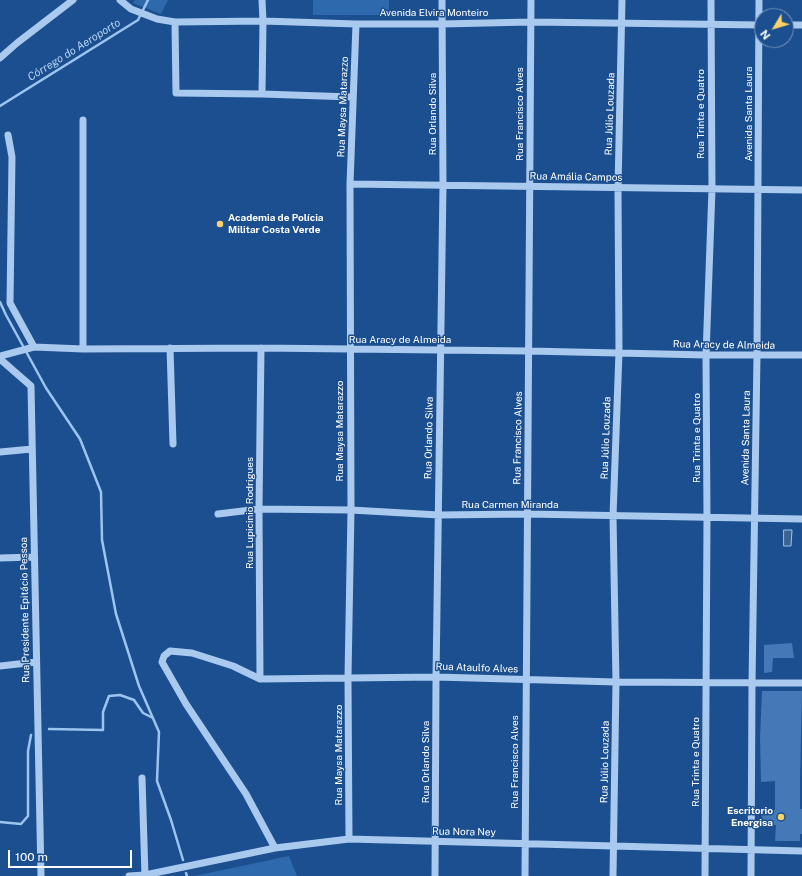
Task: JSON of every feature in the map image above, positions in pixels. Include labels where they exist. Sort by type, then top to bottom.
[{"type":"street","points":[[0,58],[73,0]]},
{"type":"street","name":"Avenida Elvira Monteiro","points":[[120,0],[131,9],[157,20],[174,22],[263,21],[356,24],[530,22],[711,24]]},
{"type":"street","points":[[262,0],[262,94]]},
{"type":"street","name":"Rua Orlando Silva","points":[[435,876],[436,677],[443,185],[442,0]]},
{"type":"street","name":"Rua Francisco Alves","points":[[525,876],[531,0]]},
{"type":"street","name":"Rua Júlio Louzada","points":[[613,876],[616,682],[613,516],[619,352],[618,188],[622,0]]},
{"type":"street","name":"Rua Trinta e Quatro","points":[[704,876],[707,518],[706,355],[712,189],[711,0]]},
{"type":"street","points":[[174,22],[176,93],[352,97]]},
{"type":"street","name":"Rua Maysa Matarazzo","points":[[349,839],[348,677],[351,510],[350,184],[352,97],[356,24]]},
{"type":"street","points":[[711,24],[754,26]]},
{"type":"street","name":"Avenida Santa Laura","points":[[751,876],[760,48]]},
{"type":"street","points":[[83,120],[83,349]]},
{"type":"street","points":[[8,135],[12,157],[10,303],[30,347]]},
{"type":"street","name":"Rua Amália Campos","points":[[350,184],[802,190]]},
{"type":"street","name":"Rua Aracy de Almeida","points":[[0,358],[17,350],[30,347],[83,349],[261,348],[350,350],[529,350],[706,355],[802,355]]},
{"type":"street","points":[[170,348],[173,444]]},
{"type":"street","name":"Rua Lupicinio Rodrigues","points":[[260,679],[259,510],[261,348]]},
{"type":"street","name":"Rua Presidente Epitácio Pessoa","points":[[0,358],[31,386],[41,876]]},
{"type":"street","points":[[0,452],[32,449]]},
{"type":"street","name":"Rua Carmen Miranda","points":[[218,514],[259,510],[351,510],[438,515],[527,514],[802,519]]},
{"type":"street","points":[[0,558],[34,557]]},
{"type":"street","name":"Rua Ataulfo Alves","points":[[275,848],[246,794],[186,704],[162,662],[164,656],[170,651],[192,653],[233,666],[260,679],[436,677],[616,682],[752,684],[802,683]]},
{"type":"street","points":[[0,666],[36,662]]},
{"type":"street","points":[[142,778],[145,875]]},
{"type":"street","name":"Rua Nora Ney","points":[[129,876],[145,875],[275,848],[349,839],[802,851]]},
{"type":"shaded area","points":[[135,0],[168,0],[161,14],[133,3]]},
{"type":"shaded area","points":[[313,0],[389,0],[389,15],[313,15]]},
{"type":"shaded area","points":[[784,530],[792,530],[791,546],[784,546]]},
{"type":"shaded area","points":[[289,856],[297,876],[194,876]]},
{"type":"building","points":[[792,643],[794,658],[773,658],[772,672],[764,673],[764,645]]},
{"type":"building","points":[[762,691],[802,691],[800,809],[802,809],[802,834],[800,834],[800,841],[775,841],[776,825],[762,825],[762,810],[775,810],[775,781],[761,782],[760,738]]},
{"type":"waterway","name":"Córrego do Aeroporto","points":[[0,106],[138,20],[148,0]]},
{"type":"waterway","points":[[0,302],[46,388],[80,439],[101,492],[102,540],[116,614],[139,686],[159,732],[157,781],[183,860]]},
{"type":"waterway","points":[[49,729],[103,730],[103,712],[109,696],[120,695],[134,700],[143,713],[153,718]]},
{"type":"waterway","points":[[0,822],[21,824],[28,816],[28,751],[31,735]]},
{"type":"place","name":"Academia de Polícia Militar Costa Verde","points":[[220,224]]},
{"type":"place","name":"Escritorio Energisa","points":[[781,817]]}]
